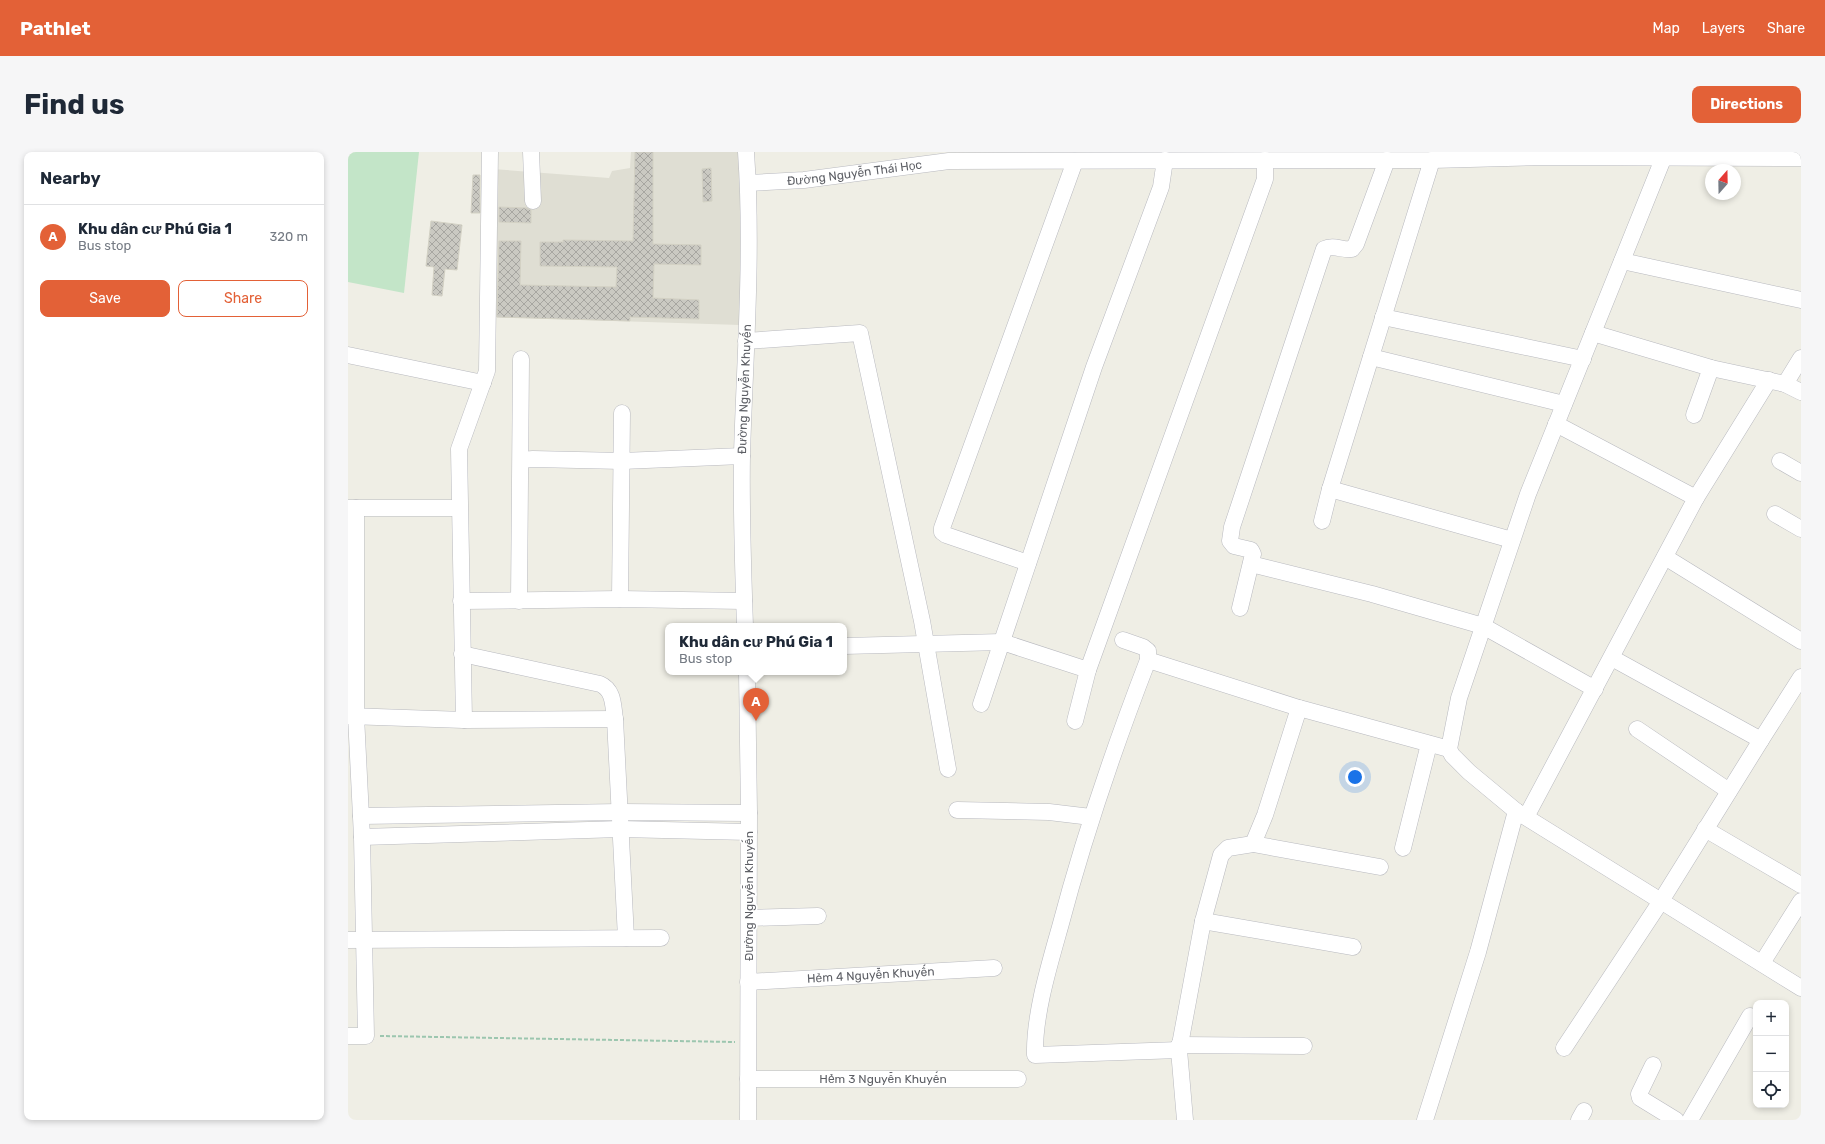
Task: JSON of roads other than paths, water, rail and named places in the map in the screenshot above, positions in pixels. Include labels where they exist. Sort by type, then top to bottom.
[{"type":"street","points":[[464,720],[459,448],[487,371],[490,152]]},
{"type":"street","points":[[531,152],[533,201]]},
{"type":"street","name":"Đường Nguyễn Khuyến","points":[[745,623],[742,456],[748,292],[748,183],[746,152]]},
{"type":"street","name":"Đường Nguyễn Thái Học","points":[[748,183],[804,180],[949,161],[1056,156],[1076,161],[1266,160],[1283,156],[1387,160],[1432,160],[1546,154],[1801,158]]},
{"type":"street","points":[[1674,157],[1622,261],[1528,494],[1459,698],[1449,749],[1452,755],[1469,772],[1521,814],[1801,988]]},
{"type":"street","points":[[981,704],[1094,366],[1161,187],[1165,160]]},
{"type":"street","points":[[1075,721],[1088,670],[1265,179],[1266,160]]},
{"type":"street","points":[[1240,608],[1251,564],[1252,551],[1234,546],[1230,541],[1230,535],[1324,249],[1330,246],[1352,249],[1356,244],[1387,160]]},
{"type":"street","points":[[1322,521],[1330,489],[1432,160]]},
{"type":"street","points":[[1028,563],[946,535],[942,532],[942,528],[1076,161]]},
{"type":"street","points":[[1622,261],[1801,300]]},
{"type":"street","points":[[1383,317],[1583,359]]},
{"type":"street","points":[[746,341],[860,333],[922,621],[948,769]]},
{"type":"street","points":[[1593,333],[1711,368],[1785,384],[1801,392]]},
{"type":"street","points":[[348,355],[483,383]]},
{"type":"street","points":[[1371,357],[1564,404]]},
{"type":"street","points":[[1785,384],[1801,358]]},
{"type":"street","points":[[519,601],[522,460],[521,359]]},
{"type":"street","points":[[1694,416],[1711,368]]},
{"type":"street","points":[[1425,1120],[1521,814],[1595,689],[1696,498],[1769,380]]},
{"type":"street","points":[[620,599],[622,413]]},
{"type":"street","points":[[1556,424],[1696,498]]},
{"type":"street","points":[[522,460],[622,461],[742,456]]},
{"type":"street","points":[[1780,461],[1801,473]]},
{"type":"street","points":[[1330,489],[1512,540]]},
{"type":"street","points":[[348,1036],[366,1036],[362,837],[352,716],[352,508],[459,508]]},
{"type":"street","points":[[1775,514],[1801,529]]},
{"type":"street","points":[[1665,557],[1801,641]]},
{"type":"street","points":[[1251,564],[1372,594],[1483,626],[1595,689]]},
{"type":"street","points":[[461,601],[620,599],[744,601]]},
{"type":"street","points":[[1123,640],[1142,647],[1148,651],[1148,660],[1120,733],[1077,861],[1050,964],[1035,1038],[1036,1055],[1179,1048],[1304,1046]]},
{"type":"street","points":[[847,646],[1002,642],[1088,670]]},
{"type":"street","points":[[462,654],[600,684],[611,692],[615,720],[626,938]]},
{"type":"street","points":[[1612,658],[1760,740]]},
{"type":"street","points":[[1148,660],[1299,708],[1449,749]]},
{"type":"street","name":"Đường Nguyễn Khuyến","points":[[747,675],[749,813],[748,1120]]},
{"type":"street","points":[[1564,1048],[1661,901],[1760,740],[1795,698],[1801,677]]},
{"type":"street","points":[[1253,844],[1265,814],[1299,708]]},
{"type":"street","points":[[352,716],[464,720],[615,720]]},
{"type":"street","points":[[1637,729],[1729,791]]},
{"type":"street","points":[[1403,848],[1429,744]]},
{"type":"street","points":[[957,810],[1049,812],[1091,817]]},
{"type":"street","points":[[361,816],[620,812],[749,813]]},
{"type":"street","points":[[362,837],[620,829],[749,832]]},
{"type":"street","points":[[1705,829],[1801,885]]},
{"type":"street","points":[[1185,1120],[1179,1048],[1203,921],[1221,855],[1228,848],[1253,844],[1380,867]]},
{"type":"street","points":[[1762,963],[1801,901]]},
{"type":"street","points":[[749,918],[818,916]]},
{"type":"street","points":[[1203,921],[1353,947]]},
{"type":"street","points":[[348,940],[661,938]]},
{"type":"street","name":"Hẻm 4 Nguyễn Khuyến","points":[[748,982],[994,968]]},
{"type":"street","points":[[1690,1120],[1750,1016]]},
{"type":"street","points":[[1653,1065],[1639,1094],[1640,1098],[1676,1120]]},
{"type":"street","name":"Hẻm 3 Nguyễn Khuyến","points":[[748,1079],[1018,1079]]},
{"type":"place","name":"Khu dân cư Phú Gia 1","points":[[756,721]]}]
